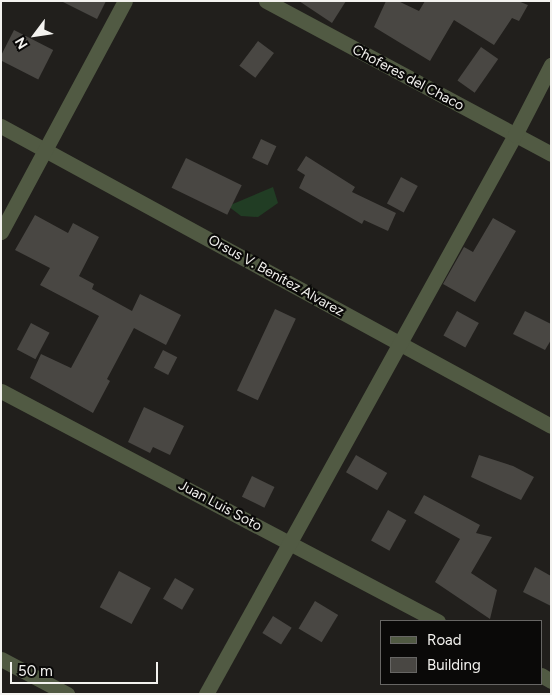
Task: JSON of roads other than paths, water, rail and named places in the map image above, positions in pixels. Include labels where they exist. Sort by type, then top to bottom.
[{"type":"street","points":[[1,232],[125,1]]},
{"type":"street","name":"Choferes del Chaco","points":[[266,1],[551,154]]},
{"type":"street","points":[[206,694],[398,342],[515,135],[551,65]]},
{"type":"street","name":"Orsus V. Benítez Alvarez","points":[[1,126],[551,426]]},
{"type":"street","name":"Juan Luis Soto","points":[[1,391],[436,620]]},
{"type":"street","points":[[1,659],[66,694]]}]
